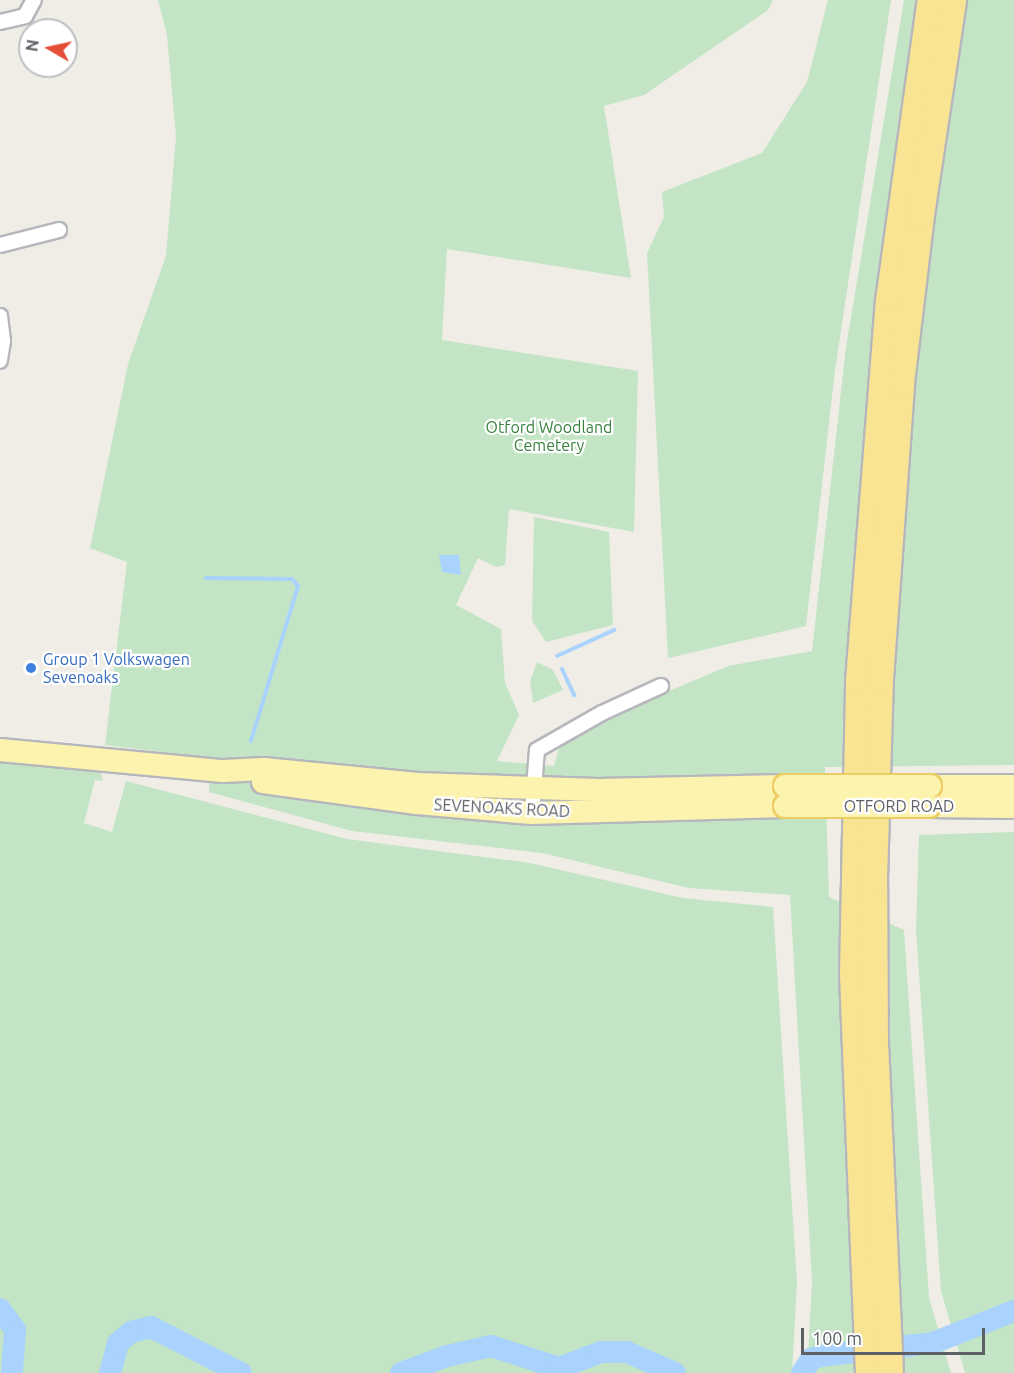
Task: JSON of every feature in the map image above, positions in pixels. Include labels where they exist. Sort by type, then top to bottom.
[{"type":"highway","points":[[890,1373],[874,1284],[853,975],[862,625],[891,290],[931,0]]},
{"type":"highway","points":[[869,1373],[874,1284],[877,1112],[874,900],[883,618],[909,309],[953,0]]},
{"type":"main road","name":"SEVENOAKS ROAD","points":[[0,750],[223,771],[264,769],[417,784],[785,796]]},
{"type":"main road","name":"SEVENOAKS ROAD","points":[[223,771],[275,785],[532,813],[785,796]]},
{"type":"main road","name":"OTFORD ROAD","points":[[785,796],[929,796],[1014,786]]},
{"type":"main road","name":"OTFORD ROAD","points":[[929,796],[1014,807]]},
{"type":"street","points":[[0,22],[23,17],[33,5]]},
{"type":"street","points":[[0,245],[59,230]]},
{"type":"street","points":[[0,316],[3,340],[0,361]]},
{"type":"street","points":[[532,813],[537,750],[602,713],[661,686]]},
{"type":"green space","name":"Otford Woodland Cemetery","points":[[158,0],[773,0],[768,10],[644,95],[604,106],[631,278],[447,249],[442,340],[638,371],[634,532],[509,509],[505,565],[496,567],[478,558],[456,605],[501,629],[505,683],[519,715],[497,761],[554,766],[560,744],[660,695],[728,666],[812,651],[846,347],[904,0],[1014,0],[1014,765],[825,767],[829,897],[904,930],[929,1298],[951,1373],[807,1373],[812,1282],[790,895],[689,888],[542,853],[352,831],[209,792],[211,758],[105,745],[127,562],[90,548],[128,364],[166,256],[176,137],[167,35]]},
{"type":"green space","points":[[828,0],[891,0],[835,370],[806,626],[668,658],[647,253],[664,217],[662,192],[762,153],[807,82]]},
{"type":"green space","points":[[534,517],[609,532],[613,625],[546,642],[532,621]]},
{"type":"green space","points":[[537,662],[553,670],[563,690],[533,703],[530,681]]},
{"type":"green space","points":[[0,756],[100,769],[103,781],[95,780],[84,823],[112,832],[126,781],[347,839],[530,863],[683,898],[773,907],[797,1283],[792,1373],[0,1373]]},
{"type":"green space","points":[[1014,832],[1014,1373],[965,1373],[941,1291],[916,930],[919,835]]},
{"type":"water","points":[[439,555],[459,555],[461,575],[442,572]]},
{"type":"waterway","points":[[206,578],[292,579],[298,586],[251,741]]},
{"type":"waterway","points":[[557,656],[614,630]]},
{"type":"waterway","points":[[562,669],[574,695]]},
{"type":"waterway","points":[[0,1309],[15,1330],[12,1373]]},
{"type":"waterway","points":[[802,1373],[811,1359],[820,1356],[933,1343],[1014,1311]]},
{"type":"waterway","points":[[110,1373],[118,1343],[131,1332],[151,1327],[241,1373]]},
{"type":"waterway","points":[[401,1373],[447,1356],[491,1346],[559,1368],[601,1352],[627,1352],[675,1373]]},
{"type":"place","name":"Group 1 Volkswagen Sevenoaks","points":[[31,668]]}]
